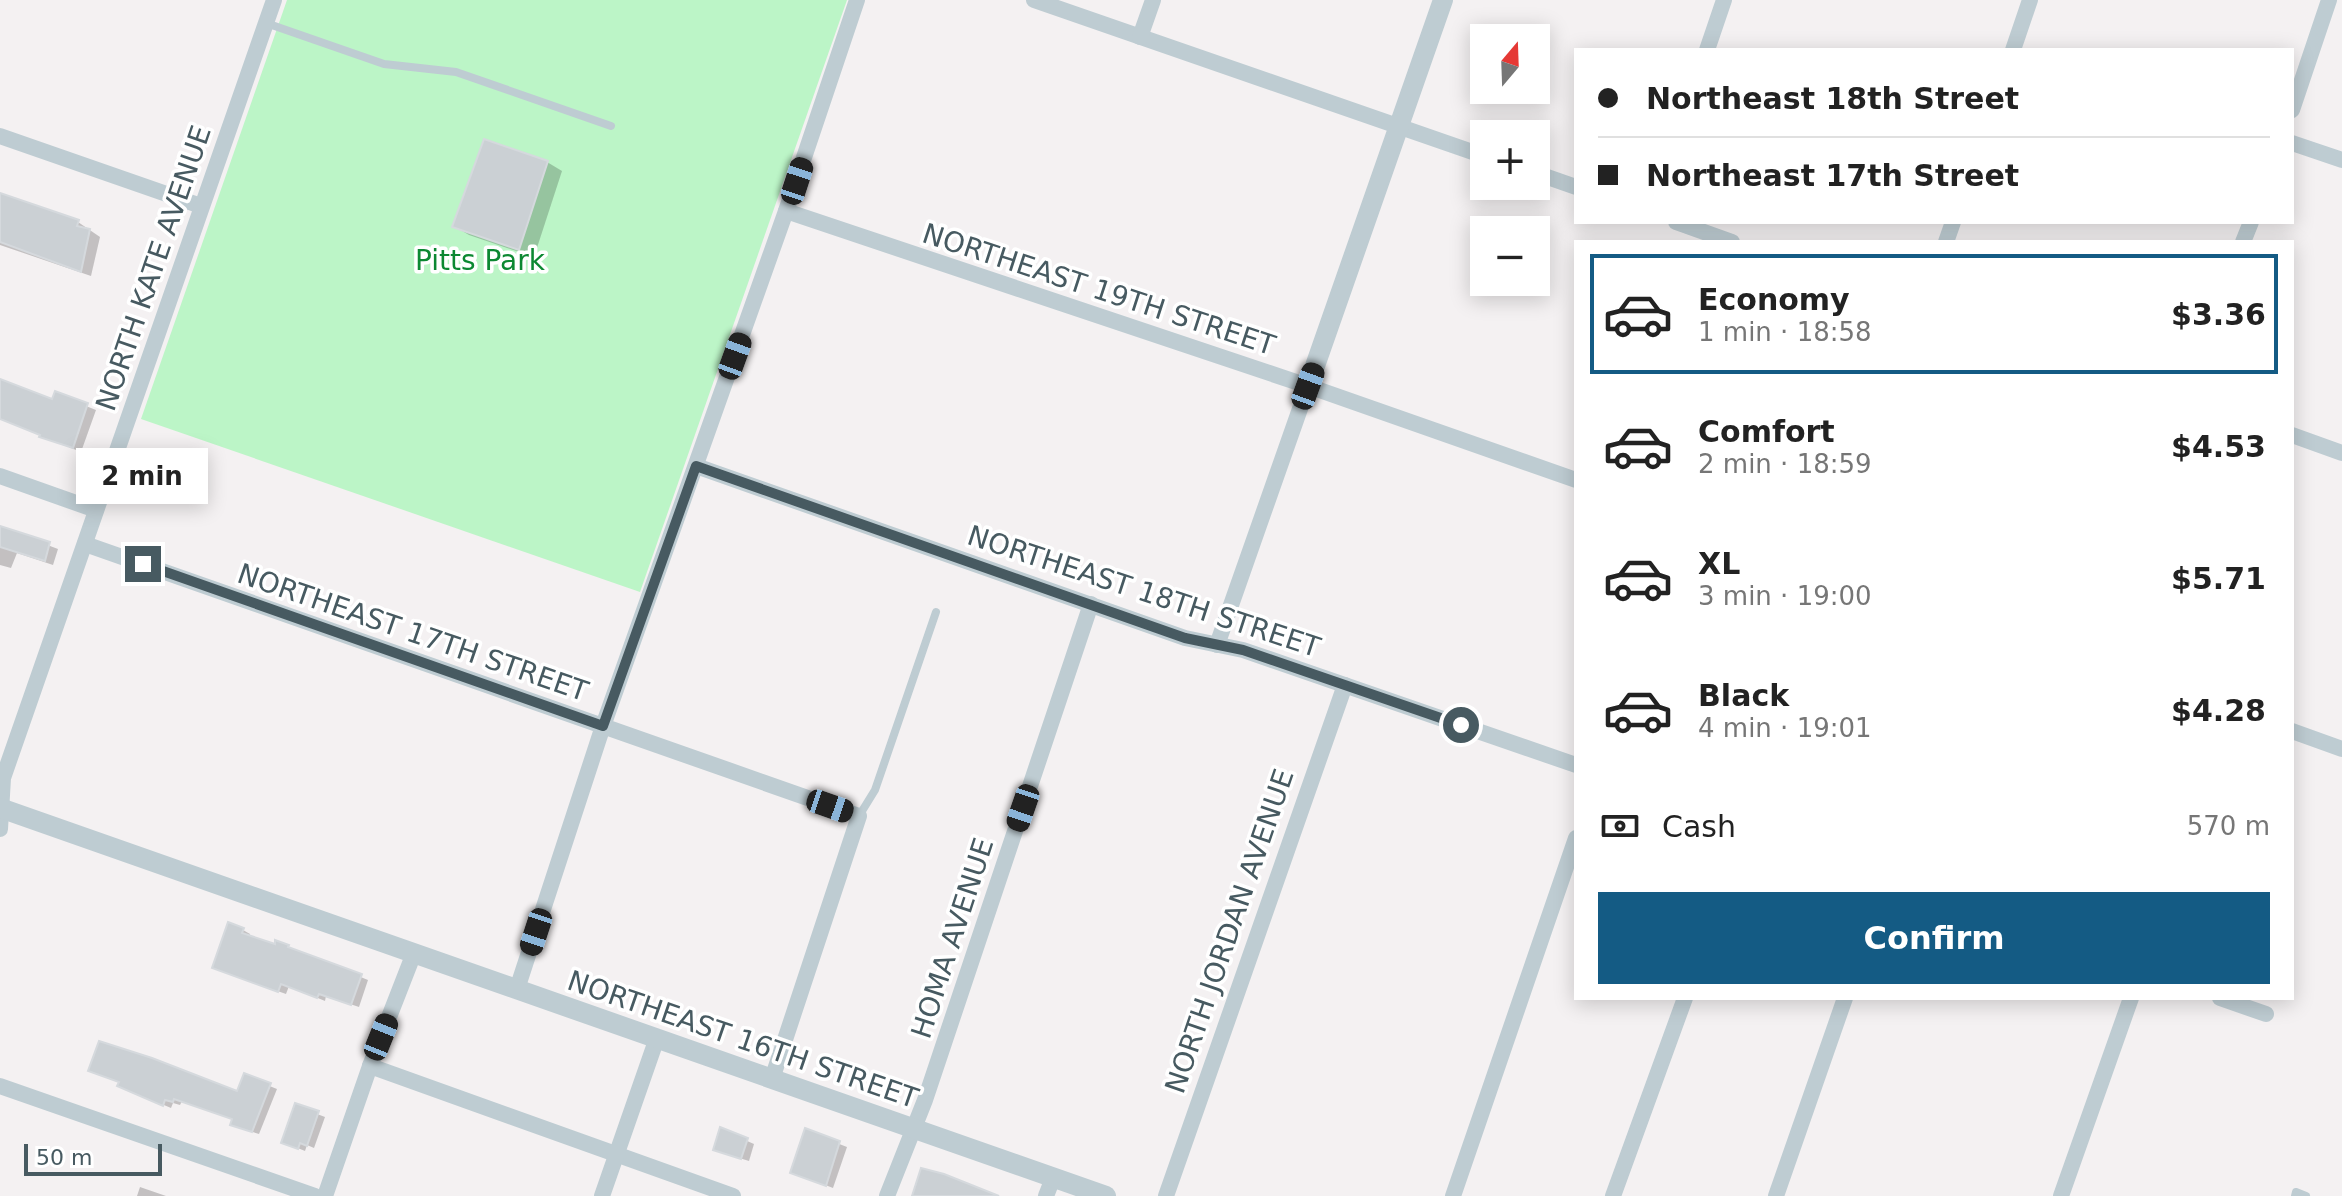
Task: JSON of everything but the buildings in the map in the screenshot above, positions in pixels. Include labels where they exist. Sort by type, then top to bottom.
[{"type":"street","name":"NORTH KATE AVENUE","points":[[0,815],[3,778],[274,0]]},
{"type":"street","points":[[517,989],[603,726],[786,211],[857,0]]},
{"type":"street","points":[[1034,0],[1470,151]]},
{"type":"street","points":[[1140,37],[1153,0]]},
{"type":"street","points":[[1217,645],[1443,0]]},
{"type":"street","points":[[1708,48],[1724,0]]},
{"type":"street","points":[[2014,48],[2030,0]]},
{"type":"street","points":[[2294,104],[2329,0]]},
{"type":"street","points":[[0,136],[201,206]]},
{"type":"street","points":[[2294,144],[2342,160]]},
{"type":"street","points":[[1550,178],[1574,186]]},
{"type":"street","name":"NORTHEAST 19TH STREET","points":[[786,211],[1308,386],[1574,479]]},
{"type":"street","points":[[1682,224],[1726,240]]},
{"type":"street","points":[[2294,436],[2342,453]]},
{"type":"street","name":"NORTHEAST 18TH STREET","points":[[696,466],[1185,638],[1243,650],[1574,764]]},
{"type":"street","points":[[0,476],[96,510]]},
{"type":"street","name":"NORTHEAST 17TH STREET","points":[[85,544],[859,816]]},
{"type":"street","name":"HOMA AVENUE","points":[[887,1196],[925,1100],[1091,604]]},
{"type":"street","name":"NORTH JORDAN AVENUE","points":[[1166,1196],[1345,685]]},
{"type":"street","points":[[2294,732],[2342,749]]},
{"type":"street","name":"NORTHEAST 16TH STREET","points":[[0,815],[414,953],[913,1128],[1049,1187],[1106,1196]]},
{"type":"street","points":[[772,1079],[859,816]]},
{"type":"street","points":[[1453,1196],[1574,844]]},
{"type":"street","points":[[325,1196],[370,1066],[414,953]]},
{"type":"street","points":[[1613,1196],[1684,1000]]},
{"type":"street","points":[[1776,1196],[1844,1000]]},
{"type":"street","points":[[2061,1196],[2130,1000]]},
{"type":"street","points":[[2226,1000],[2266,1014]]},
{"type":"street","points":[[602,1196],[657,1038]]},
{"type":"street","points":[[370,1066],[733,1196]]},
{"type":"street","points":[[0,1086],[315,1196]]},
{"type":"lane","points":[[266,23],[384,64],[456,72],[611,126]]},
{"type":"lane","points":[[859,816],[875,790],[936,612]]},
{"type":"lane","points":[[2295,1196],[2296,1192],[2306,1196]]},
{"type":"green space","name":"Pitts Park","points":[[287,0],[847,0],[640,592],[141,419]]},
{"type":"route","points":[[143,564],[603,726],[696,466],[1185,638],[1243,650],[1461,725]]}]
